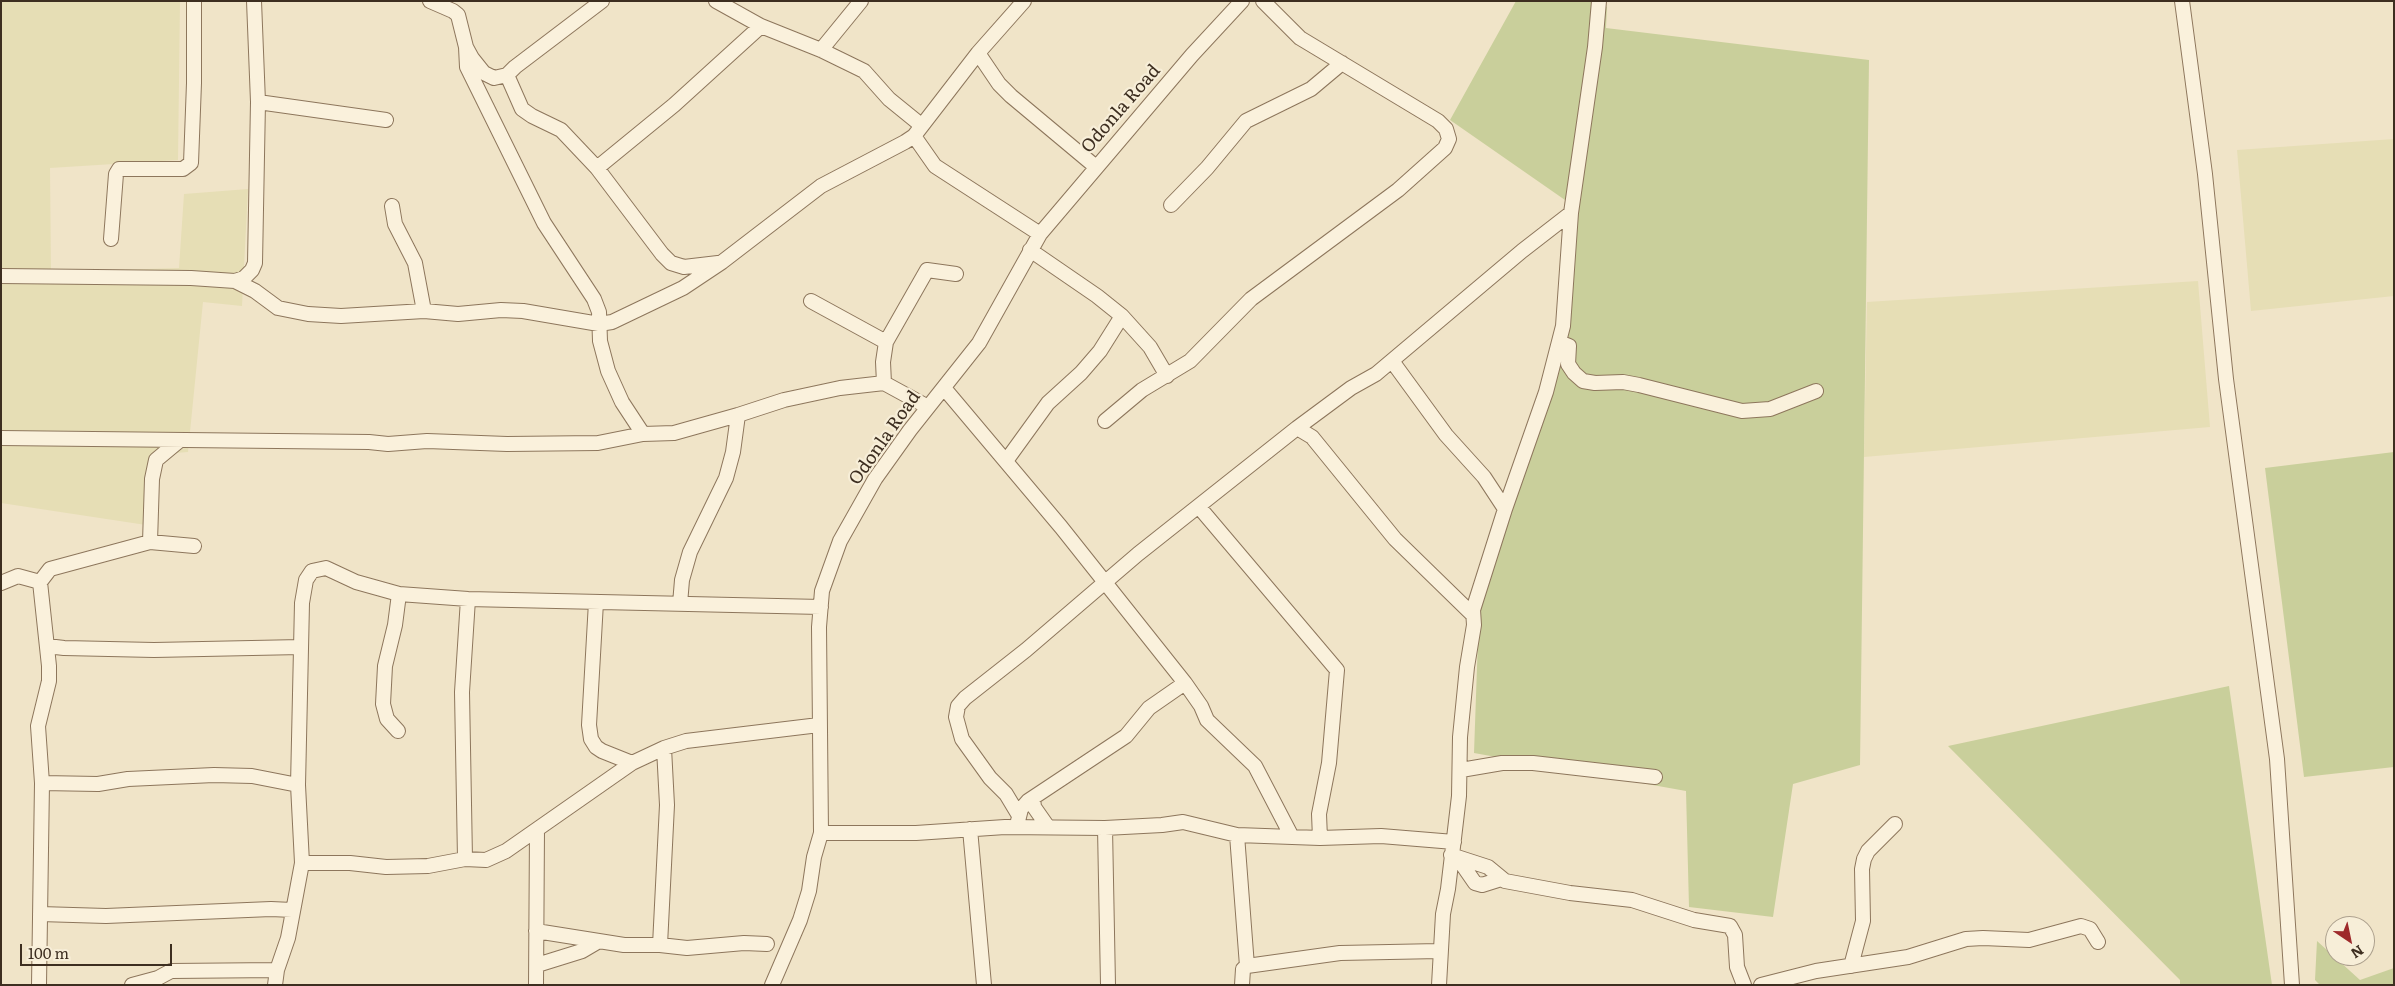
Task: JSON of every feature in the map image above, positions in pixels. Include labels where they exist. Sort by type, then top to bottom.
[{"type":"street","points":[[111,239],[116,174],[119,169],[183,169],[191,162],[194,83],[194,1]]},
{"type":"street","points":[[3,279],[191,278],[235,281],[244,278],[252,270],[255,263],[258,102],[254,1]]},
{"type":"street","points":[[430,1],[458,15],[466,47],[468,67],[544,223],[594,299],[599,312],[601,348],[608,371],[622,402],[643,434]]},
{"type":"street","points":[[466,47],[484,73],[494,78],[507,75],[602,1]]},
{"type":"street","points":[[716,1],[760,26],[820,50],[864,71],[917,130],[935,166],[1040,234]]},
{"type":"street","points":[[820,50],[861,1]]},
{"type":"street","points":[[235,281],[255,291],[278,308],[308,314],[380,315],[424,311],[458,314],[502,310],[523,311],[599,324],[612,322],[684,288],[722,262],[821,186],[905,142],[917,130],[978,53],[1024,1]]},
{"type":"street","points":[[1105,421],[1142,390],[1190,361],[1250,299],[1398,190],[1446,148],[1449,139],[1446,130],[1438,121],[1300,38],[1263,1]]},
{"type":"street","points":[[1439,985],[1439,951],[1454,851],[1461,770],[1460,737],[1474,625],[1473,615],[1504,509],[1546,392],[1563,326],[1571,213],[1595,47],[1599,1]]},
{"type":"street","points":[[2182,1],[2205,174],[2229,398],[2276,759],[2292,985]]},
{"type":"street","name":"Odonla Road","points":[[772,985],[800,920],[809,891],[814,857],[821,833],[819,725],[822,591],[840,541],[875,479],[928,407],[979,343],[1040,234],[1192,55],[1241,2]]},
{"type":"street","points":[[597,168],[674,105],[760,26]]},
{"type":"street","points":[[978,53],[995,79],[1011,96],[1096,167]]},
{"type":"street","points":[[1171,205],[1207,168],[1246,121],[1305,92],[1342,63]]},
{"type":"street","points":[[507,75],[522,109],[561,130],[597,168],[662,254],[671,263],[684,267],[722,262]]},
{"type":"street","points":[[258,102],[386,120]]},
{"type":"street","points":[[392,206],[395,224],[415,263],[424,311]]},
{"type":"street","points":[[1018,820],[1006,794],[990,778],[962,738],[956,717],[958,706],[1105,582],[1297,428],[1351,388],[1376,374],[1522,251],[1571,213]]},
{"type":"street","points":[[1030,250],[1097,296],[1122,316],[1150,347],[1167,376]]},
{"type":"street","points":[[252,270],[255,291]]},
{"type":"street","points":[[884,383],[883,362],[886,342],[927,270],[956,274]]},
{"type":"street","points":[[810,301],[886,342]]},
{"type":"street","points":[[1006,461],[1048,403],[1081,373],[1100,351],[1122,316]]},
{"type":"street","points":[[1559,342],[1569,346],[1568,364],[1574,373],[1583,380],[1595,383],[1623,382],[1639,385],[1742,411],[1770,410],[1816,391]]},
{"type":"street","points":[[1392,361],[1446,435],[1484,477],[1504,509]]},
{"type":"street","points":[[1,438],[388,444],[427,441],[507,444],[598,443],[643,434],[674,432],[738,415],[784,400],[840,388],[884,383],[928,407]]},
{"type":"street","points":[[944,388],[1105,582],[1185,683],[1201,706],[1207,720],[1255,766],[1292,837]]},
{"type":"street","points":[[680,604],[682,580],[690,552],[726,478],[733,452],[738,415]]},
{"type":"street","points":[[1297,428],[1312,437],[1395,539],[1473,615]]},
{"type":"street","points":[[150,542],[152,479],[156,460],[180,440]]},
{"type":"street","points":[[1199,507],[1337,670],[1329,764],[1319,814],[1320,838]]},
{"type":"street","points":[[39,985],[42,783],[38,726],[49,681],[40,582],[50,569],[150,542],[194,546]]},
{"type":"street","points":[[275,985],[277,970],[288,938],[302,863],[298,785],[302,602],[306,580],[312,571],[326,568],[356,582],[399,594],[468,599],[821,607]]},
{"type":"street","points":[[1,583],[18,576],[40,582]]},
{"type":"street","points":[[398,731],[387,719],[383,704],[385,666],[397,618],[399,594]]},
{"type":"street","points":[[465,859],[462,692],[468,599]]},
{"type":"street","points":[[596,602],[589,717],[591,739],[596,747],[602,751],[632,763]]},
{"type":"street","points":[[47,646],[154,650],[301,648]]},
{"type":"street","points":[[1018,820],[1031,800],[1126,736],[1149,708],[1185,683]]},
{"type":"street","points":[[302,863],[350,863],[386,867],[428,866],[465,859],[486,860],[495,857],[537,830],[632,763],[664,748],[686,741],[819,725]]},
{"type":"street","points":[[660,945],[667,806],[664,748]]},
{"type":"street","points":[[1461,770],[1502,763],[1533,763],[1655,777]]},
{"type":"street","points":[[42,783],[98,784],[128,778],[214,775],[252,776],[298,785]]},
{"type":"street","points":[[1006,794],[1031,800]]},
{"type":"street","points":[[1031,800],[1048,827]]},
{"type":"street","points":[[821,833],[916,833],[970,829],[1018,820],[1048,827],[1105,828],[1183,822],[1237,835],[1320,838],[1381,836],[1454,851],[1488,867],[1501,879]]},
{"type":"street","points":[[1851,966],[1863,921],[1862,869],[1864,859],[1868,851],[1896,824]]},
{"type":"street","points":[[1105,828],[1108,985]]},
{"type":"street","points":[[970,829],[984,985]]},
{"type":"street","points":[[536,985],[537,830]]},
{"type":"street","points":[[1237,835],[1247,966]]},
{"type":"street","points":[[1454,851],[1475,883],[1482,885],[1501,879],[1570,893],[1632,900],[1694,920],[1730,926],[1734,935],[1738,967],[1744,985]]},
{"type":"street","points":[[40,914],[106,916],[271,908],[292,910]]},
{"type":"street","points":[[1761,985],[1816,971],[1908,957],[1966,939],[2029,940],[2081,926],[2090,929],[2098,942]]},
{"type":"street","points":[[536,931],[624,945],[660,945],[687,948],[744,943],[767,944]]},
{"type":"street","points":[[537,964],[582,952],[599,941]]},
{"type":"street","points":[[1242,985],[1243,969],[1247,966],[1340,953],[1439,951]]},
{"type":"street","points":[[132,985],[150,981],[171,972],[277,970]]},
{"type":"shaded area","points":[[1,1],[180,1],[178,160],[50,168],[51,272],[179,268],[184,194],[248,189],[242,306],[203,302],[188,452],[149,455],[146,525],[1,503]]},
{"type":"shaded area","points":[[2394,139],[2394,296],[2251,311],[2237,150]]},
{"type":"shaded area","points":[[2198,281],[2210,427],[1864,457],[1867,302]]},
{"type":"green space","points":[[1516,1],[1597,1],[1607,7],[1606,28],[1869,60],[1860,765],[1793,784],[1773,917],[1689,907],[1686,791],[1474,753],[1479,610],[1560,318],[1565,200],[1450,120]]},
{"type":"green space","points":[[2394,452],[2394,767],[2304,777],[2265,468]]},
{"type":"green space","points":[[2229,686],[2272,985],[2180,985],[2180,980],[1948,746]]},
{"type":"green space","points":[[2317,941],[2325,948],[2325,966],[2345,966],[2360,980],[2394,968],[2394,985],[2320,985],[2315,980]]}]
